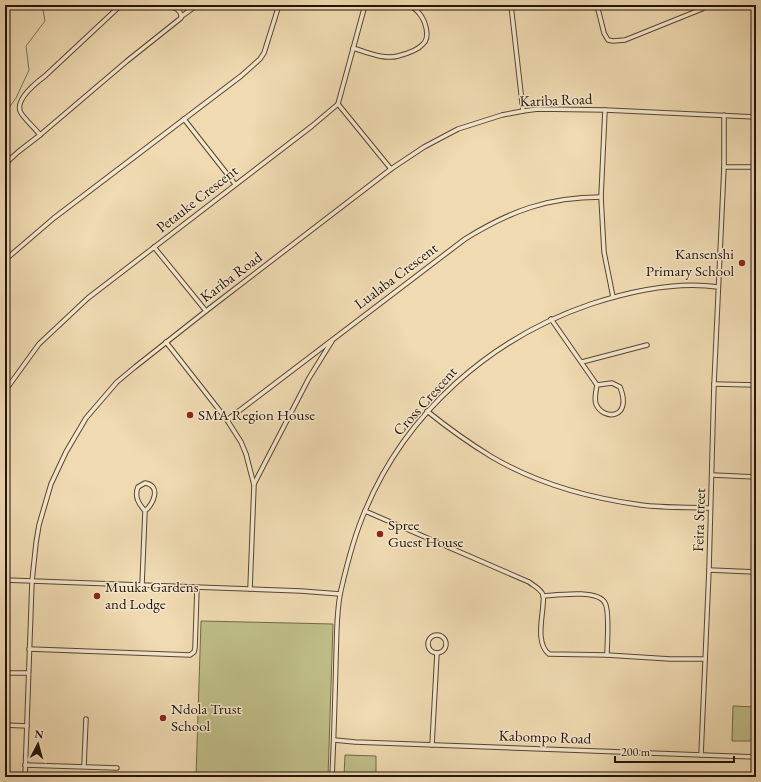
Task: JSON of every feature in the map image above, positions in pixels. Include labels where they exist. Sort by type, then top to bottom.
[{"type":"street","points":[[40,135],[20,112],[20,104],[26,94],[32,86],[46,76],[121,5]]},
{"type":"street","points":[[166,5],[178,9],[182,16]]},
{"type":"street","points":[[5,164],[196,5]]},
{"type":"street","points":[[5,260],[54,218],[241,76],[262,58],[279,5]]},
{"type":"street","points":[[365,5],[338,104],[391,169]]},
{"type":"street","points":[[353,48],[391,57],[417,49],[424,44],[427,36],[426,28],[420,14],[410,6],[406,5]]},
{"type":"street","points":[[511,5],[523,111]]},
{"type":"street","points":[[597,5],[604,33],[608,40],[612,41],[625,40],[702,9]]},
{"type":"street","name":"Petauke Crescent","points":[[5,392],[35,349],[88,298],[312,126],[338,104]]},
{"type":"street","name":"Kariba Road","points":[[25,777],[32,581],[40,518],[51,484],[69,446],[89,414],[117,382],[166,342],[391,169],[424,146],[458,129],[523,111],[538,110],[605,110],[756,116]]},
{"type":"street","points":[[605,110],[602,197],[604,252],[613,297]]},
{"type":"street","name":"Feira Street","points":[[701,755],[709,570],[714,384],[724,167],[724,115]]},
{"type":"street","points":[[184,119],[235,184]]},
{"type":"street","points":[[724,167],[756,167]]},
{"type":"street","name":"Lualaba Crescent","points":[[227,420],[465,238],[495,221],[529,207],[548,202],[584,197],[602,197]]},
{"type":"street","points":[[154,247],[206,312]]},
{"type":"street","name":"Cross Crescent","points":[[332,777],[340,594],[351,553],[365,511],[396,452],[446,392],[469,371],[488,356],[516,338],[551,319],[613,297],[642,291],[672,286],[702,285],[718,287]]},
{"type":"street","points":[[551,319],[598,385],[595,399],[596,405],[607,414],[618,414],[623,406],[620,387],[612,383],[598,385]]},
{"type":"street","points":[[254,485],[319,361],[334,338]]},
{"type":"street","points":[[166,342],[227,420],[244,448],[254,485],[250,589]]},
{"type":"street","points":[[582,362],[647,345]]},
{"type":"street","points":[[312,354],[319,361]]},
{"type":"street","points":[[714,384],[756,385]]},
{"type":"street","points":[[428,412],[461,437],[493,457],[527,475],[568,490],[601,498],[642,505],[710,508]]},
{"type":"street","points":[[712,475],[756,477]]},
{"type":"street","points":[[142,585],[145,511],[138,502],[136,496],[138,487],[145,483],[150,484],[155,492],[153,503],[145,511]]},
{"type":"street","points":[[365,511],[529,582],[538,588],[543,596],[541,632],[542,644],[544,650],[549,654],[705,659]]},
{"type":"street","points":[[709,570],[756,572]]},
{"type":"street","points":[[5,580],[250,589],[340,594]]},
{"type":"street","points":[[29,649],[190,655],[194,652],[195,648],[197,588]]},
{"type":"street","points":[[543,596],[577,594],[602,598],[606,604],[607,614],[607,655]]},
{"type":"street","points":[[439,636],[444,640],[445,647],[437,653],[430,650],[428,643],[432,637],[439,636]]},
{"type":"street","points":[[432,745],[437,653]]},
{"type":"street","points":[[5,673],[28,673]]},
{"type":"street","points":[[84,766],[86,719]]},
{"type":"street","points":[[5,725],[27,726]]},
{"type":"street","name":"Kabompo Road","points":[[334,740],[432,745],[756,756]]},
{"type":"street","points":[[25,765],[117,768]]},
{"type":"shaded area","points":[[201,621],[333,624],[328,777],[196,777]]},
{"type":"shaded area","points":[[733,706],[756,707],[756,741],[732,741]]},
{"type":"shaded area","points":[[345,755],[376,756],[376,777],[344,776]]},
{"type":"waterway","points":[[5,113],[16,98],[29,70],[26,46],[45,21],[43,10],[46,5]]},
{"type":"place","name":"Kansenshi Primary School","points":[[742,263]]},
{"type":"place","name":"SMA Region House","points":[[190,415]]},
{"type":"place","name":"Spree Guest House","points":[[380,534]]},
{"type":"place","name":"Muuka Gardens and Lodge","points":[[97,596]]},
{"type":"place","name":"Ndola Trust School","points":[[163,718]]}]
